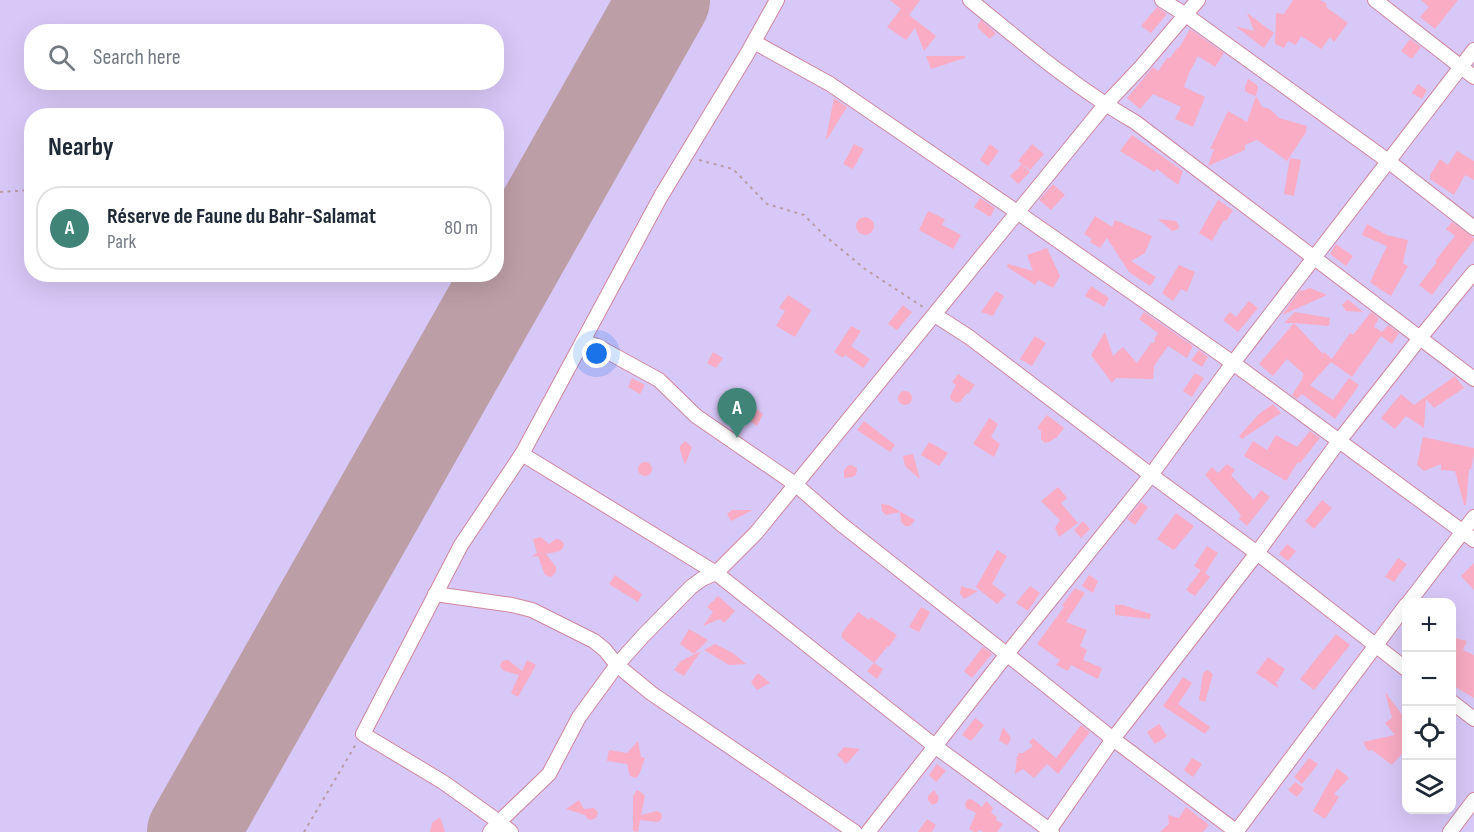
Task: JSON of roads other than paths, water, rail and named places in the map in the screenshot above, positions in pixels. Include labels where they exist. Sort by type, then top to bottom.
[{"type":"street","points":[[511,832],[495,827],[443,782],[363,734],[461,545],[522,454],[661,196],[777,0]]},
{"type":"street","points":[[970,0],[1080,87],[1135,122],[1474,379]]},
{"type":"street","points":[[1162,0],[1388,161],[1474,228]]},
{"type":"street","points":[[495,827],[549,774],[579,717],[617,665],[691,587],[716,573],[756,533],[1105,105],[1198,0]]},
{"type":"street","points":[[1375,0],[1474,77]]},
{"type":"street","points":[[754,42],[830,84],[1017,212],[1233,363],[1468,536]]},
{"type":"street","points":[[868,832],[1006,655],[1151,475],[1233,363],[1474,50]]},
{"type":"street","points":[[522,454],[716,573],[936,747],[1050,831],[1113,739],[1257,553],[1339,441],[1474,272]]},
{"type":"street","points":[[935,315],[969,337],[1257,553],[1402,665]]},
{"type":"street","points":[[583,341],[597,346],[659,380],[696,416],[795,484],[841,525],[1113,739],[1236,832],[1402,611]]},
{"type":"street","points":[[1413,598],[1468,536],[1474,517]]},
{"type":"street","points":[[435,594],[512,604],[532,610],[594,641],[617,665],[651,693],[855,832]]},
{"type":"street","points":[[1456,705],[1474,719]]},
{"type":"street","points":[[1450,832],[1474,800]]},
{"type":"place","name":"Réserve de Faune du Bahr-Salamat","points":[[737,438]]}]
